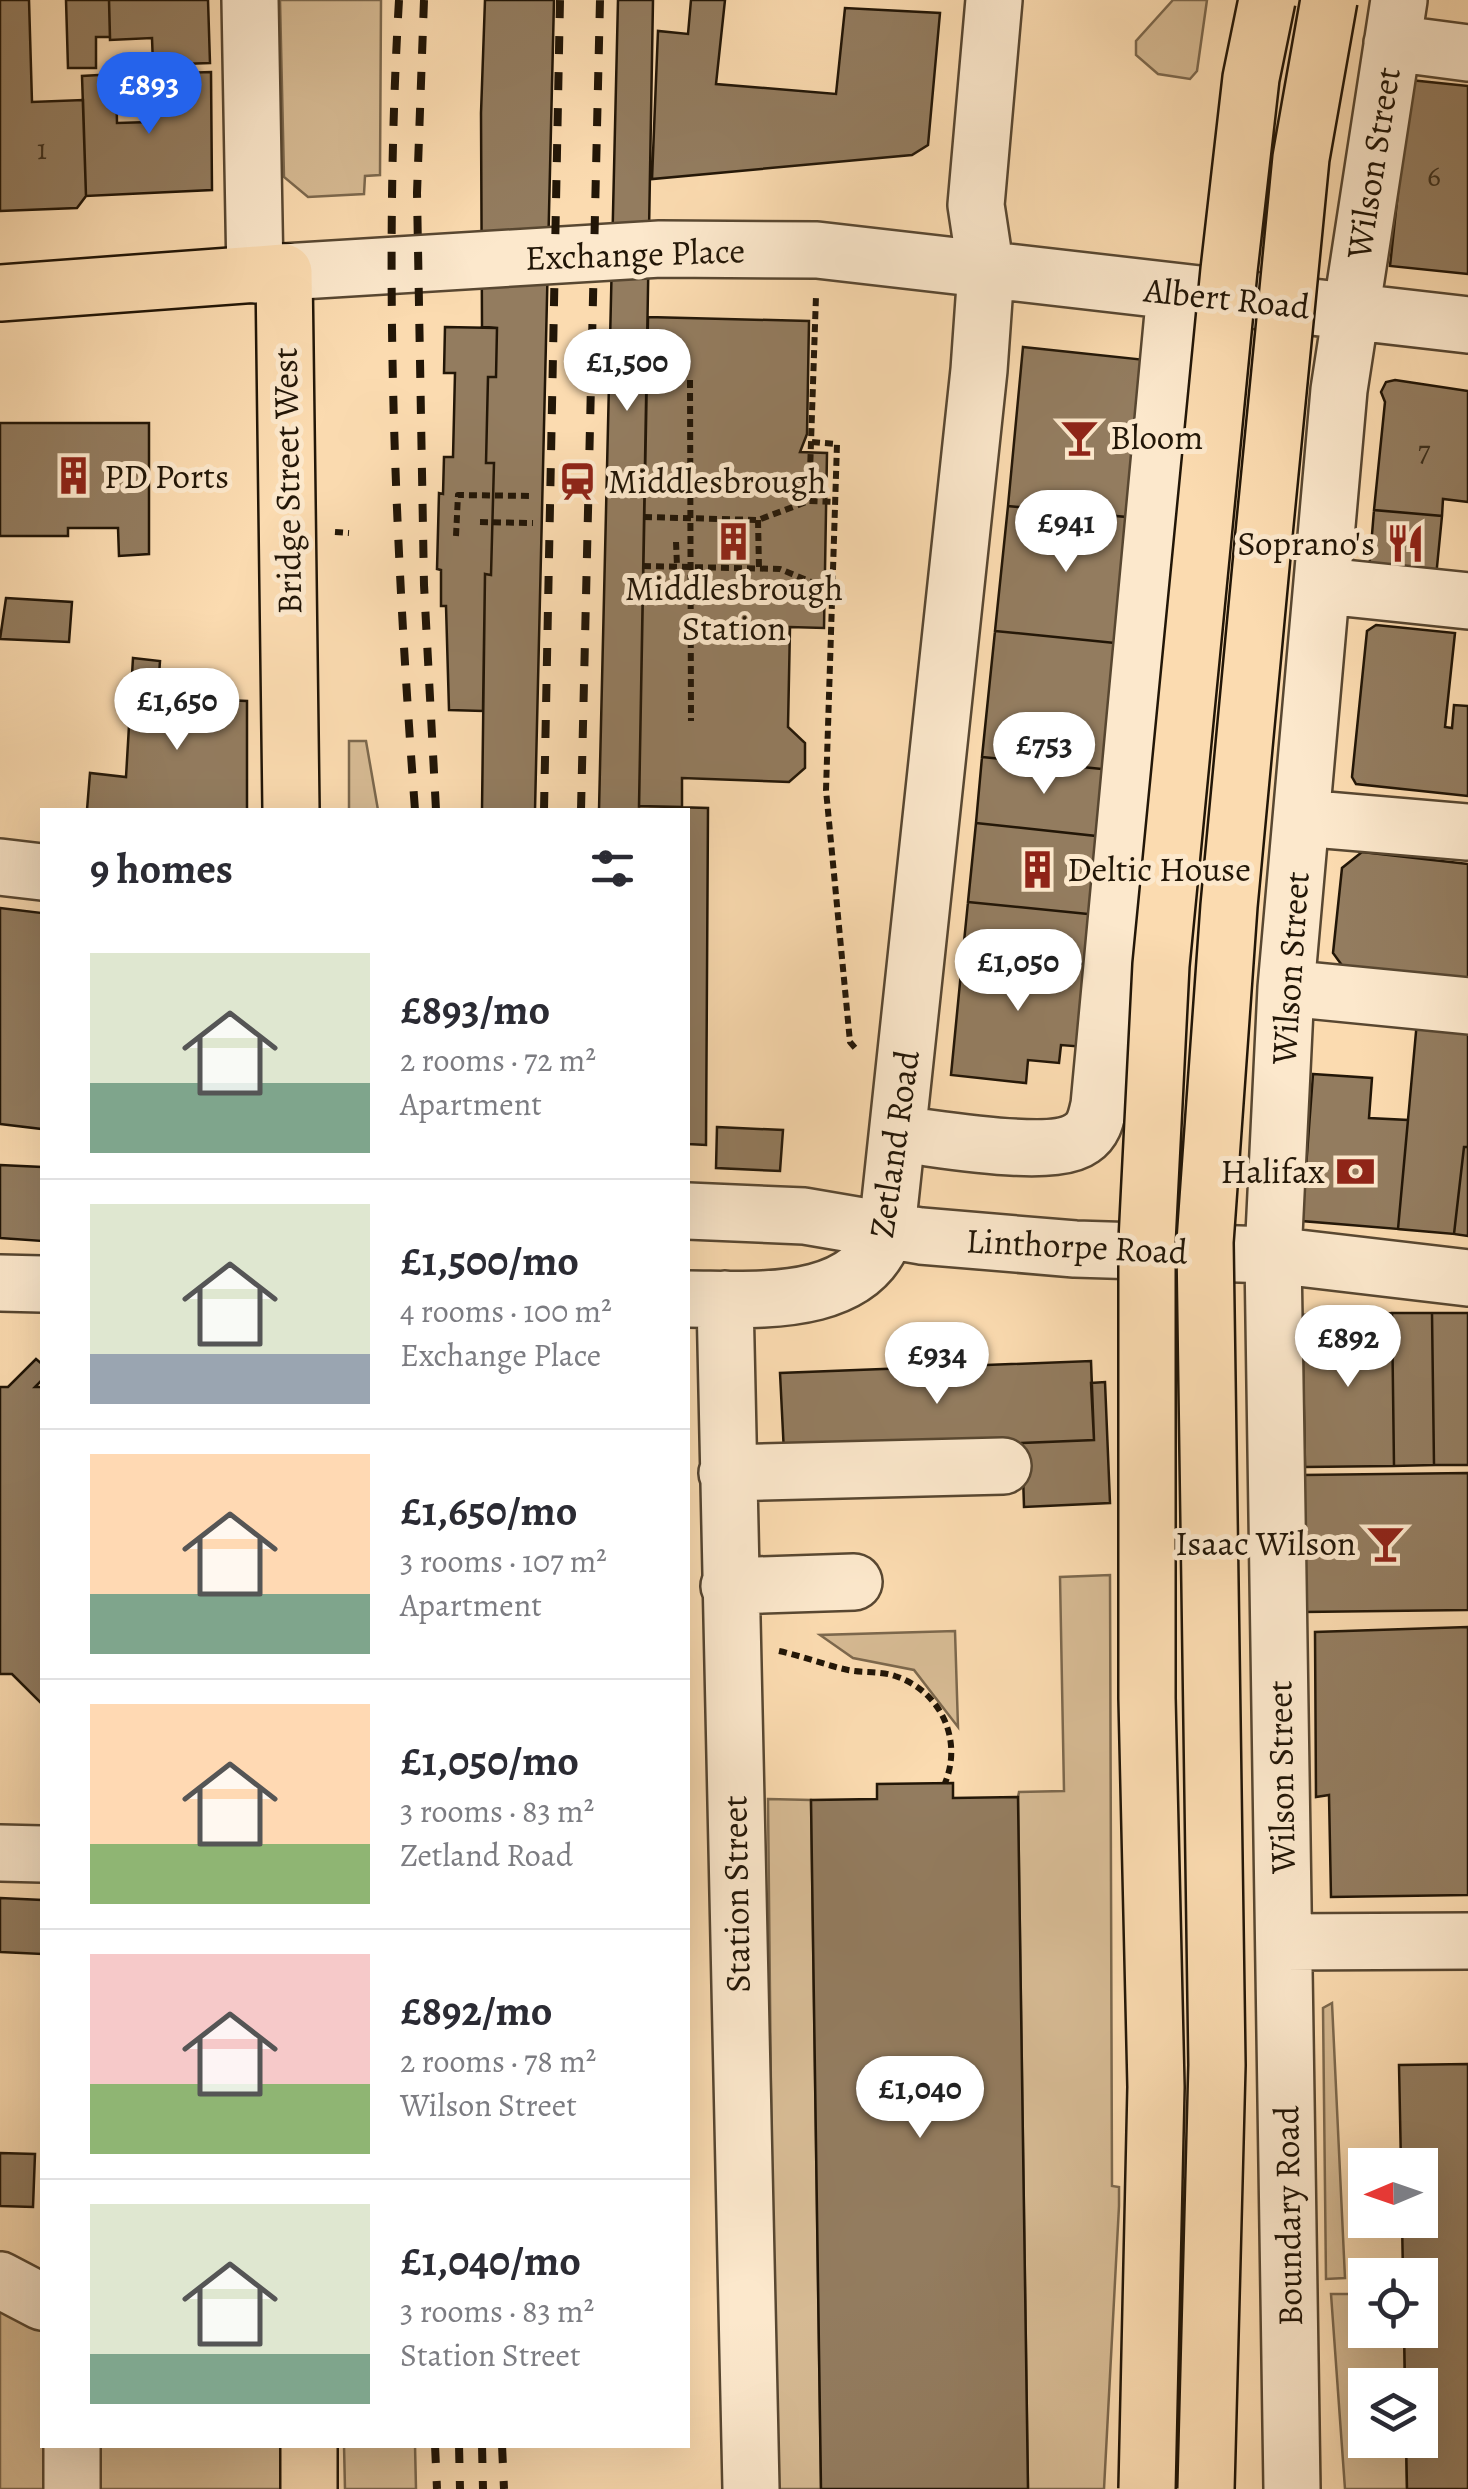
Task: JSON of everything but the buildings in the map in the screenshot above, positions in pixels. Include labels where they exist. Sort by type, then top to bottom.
[{"type":"main road","points":[[1147,2489],[1156,2087],[1147,1698],[1147,1241],[1165,926],[1231,250],[1251,78],[1267,0]]},
{"type":"main road","points":[[1206,2489],[1217,2065],[1205,1242],[1228,906],[1301,158],[1328,0]]},
{"type":"main road","points":[[0,293],[270,274]]},
{"type":"main road","name":"Bridge Street West","points":[[270,274],[291,808]]},
{"type":"main road","points":[[308,2448],[309,2489]]},
{"type":"street","points":[[250,0],[270,274]]},
{"type":"street","name":"Zetland Road","points":[[706,1299],[804,1294],[850,1281],[867,1270],[880,1252],[887,1229],[986,270],[976,205],[994,0]]},
{"type":"street","points":[[1396,22],[1468,53]]},
{"type":"street","name":"Wilson Street","points":[[1284,1942],[1273,1256],[1286,988],[1350,312],[1396,22]]},
{"type":"street","name":"Exchange Place","points":[[270,274],[696,248],[816,250],[986,270]]},
{"type":"street","name":"Albert Road","points":[[986,270],[1468,325]]},
{"type":"street","points":[[901,1118],[1052,1148],[1083,1138],[1093,1127],[1101,1085],[1175,292]]},
{"type":"street","points":[[1325,586],[1468,601]]},
{"type":"street","points":[[1302,818],[1468,832]]},
{"type":"street","points":[[0,868],[40,872]]},
{"type":"street","points":[[1286,988],[1468,1006]]},
{"type":"street","name":"Linthorpe Road","points":[[690,1211],[804,1216],[1075,1249],[1273,1256],[1468,1278]]},
{"type":"street","points":[[0,1283],[40,1284]]},
{"type":"street","name":"Station Street","points":[[706,1299],[727,1473],[751,2489]]},
{"type":"street","points":[[727,1473],[1003,1466]]},
{"type":"street","points":[[729,1586],[854,1582]]},
{"type":"street","points":[[0,1853],[40,1854]]},
{"type":"street","points":[[1284,1942],[1468,1940]]},
{"type":"street","name":"Boundary Road","points":[[1284,1942],[1292,2489]]},
{"type":"street","points":[[0,2280],[40,2301]]},
{"type":"street","points":[[72,2448],[72,2489]]},
{"type":"path","points":[[809,501],[816,350]]},
{"type":"path","points":[[690,380],[692,721]]},
{"type":"path","points":[[812,442],[837,444],[826,790],[850,1042],[901,1118]]},
{"type":"path","points":[[456,536],[458,495],[533,496]]},
{"type":"path","points":[[644,517],[758,520],[809,501],[834,502]]},
{"type":"path","points":[[758,520],[759,568]]},
{"type":"path","points":[[480,522],[533,524]]},
{"type":"path","points":[[676,542],[676,566]]},
{"type":"path","points":[[643,566],[780,569],[833,591]]},
{"type":"path","points":[[730,1655],[781,1651],[847,1670],[896,1676],[930,1698],[950,1730],[955,1759],[945,1783]]},
{"type":"shaded area","points":[[280,0],[381,0],[380,175],[365,176],[364,194],[308,197],[284,177]]},
{"type":"shaded area","points":[[1173,0],[1207,0],[1197,71],[1190,79],[1158,74],[1136,55],[1136,41]]},
{"type":"shaded area","points":[[349,741],[366,741],[378,808],[349,808]]},
{"type":"shaded area","points":[[1110,1575],[1112,2186],[1119,2187],[1119,2206],[1104,2489],[1028,2489],[1018,1797],[1019,1792],[1064,1791],[1060,1577]]},
{"type":"shaded area","points":[[955,1631],[958,1727],[914,1670],[853,1658],[820,1635]]},
{"type":"shaded area","points":[[768,1799],[811,1800],[821,2489],[775,2489]]},
{"type":"shaded area","points":[[1332,2003],[1345,2278],[1326,2279],[1323,2008]]},
{"type":"shaded area","points":[[1331,2294],[1348,2294],[1348,2348],[1404,2348],[1405,2368],[1348,2368],[1348,2458],[1406,2458],[1407,2489],[1345,2489]]},
{"type":"shaded area","points":[[0,2302],[40,2303],[40,2448],[283,2448],[283,2489],[0,2489]]},
{"type":"shaded area","points":[[344,2448],[415,2448],[416,2489],[345,2489]]},
{"type":"railway","points":[[399,0],[392,202],[393,405],[415,808]]},
{"type":"railway","points":[[424,0],[417,193],[424,585],[436,808]]},
{"type":"railway","points":[[544,808],[560,0]]},
{"type":"railway","points":[[581,808],[600,0]]},
{"type":"railway","points":[[435,2448],[437,2489]]},
{"type":"railway","points":[[459,2448],[460,2489]]},
{"type":"railway","points":[[482,2448],[483,2489]]},
{"type":"railway","points":[[502,2448],[504,2489]]},
{"type":"place","name":"Bloom","points":[[1080,437]]},
{"type":"place","name":"PD Ports","points":[[74,476]]},
{"type":"place","name":"Middlesbrough","points":[[578,481]]},
{"type":"place","name":"Middlesbrough Station","points":[[734,541]]},
{"type":"place","name":"Soprano's","points":[[1405,543]]},
{"type":"place","name":"Deltic House","points":[[1037,869]]},
{"type":"place","name":"Halifax","points":[[1355,1171]]},
{"type":"place","name":"Isaac Wilson","points":[[1386,1543]]}]
